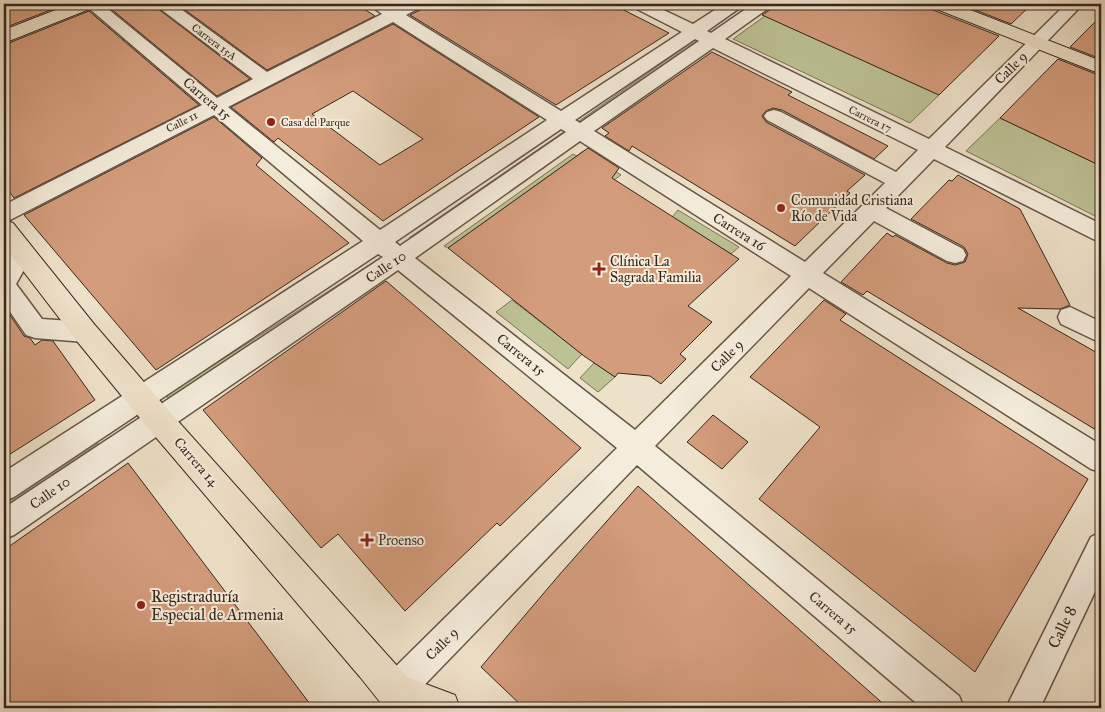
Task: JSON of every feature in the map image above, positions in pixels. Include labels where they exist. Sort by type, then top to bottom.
[{"type":"main road","points":[[4,37],[86,4]]},
{"type":"main road","points":[[940,4],[1101,68]]},
{"type":"main road","name":"Carrera 14","points":[[4,229],[85,332],[391,703],[442,708]]},
{"type":"street","name":"Carrera 15","points":[[92,4],[379,242],[636,447],[947,708]]},
{"type":"street","name":"Carrera 15A","points":[[164,4],[265,79]]},
{"type":"street","name":"Carrera 16","points":[[377,4],[1101,460]]},
{"type":"street","name":"Calle 11","points":[[4,214],[214,105],[415,4]]},
{"type":"street","name":"Carrera 17","points":[[639,4],[1101,233]]},
{"type":"street","name":"Calle 10","points":[[4,488],[149,409],[399,258],[694,31],[735,4]]},
{"type":"street","name":"Calle 10","points":[[4,525],[149,409],[379,242],[712,40],[764,4]]},
{"type":"street","name":"Calle 9","points":[[391,703],[636,447],[1075,4]]},
{"type":"street","points":[[774,116],[899,182]]},
{"type":"street","points":[[871,210],[955,255]]},
{"type":"street","points":[[22,254],[4,285],[35,328],[85,332]]},
{"type":"street","points":[[1070,317],[1101,333]]},
{"type":"street","name":"Calle 8","points":[[1023,708],[1101,547]]},
{"type":"green space","points":[[765,16],[939,95],[910,123],[733,39]]},
{"type":"green space","points":[[695,40],[697,41],[581,122],[579,121]]},
{"type":"green space","points":[[1000,118],[1101,166],[1101,219],[966,151]]},
{"type":"green space","points":[[562,133],[564,134],[411,239],[409,238]]},
{"type":"green space","points":[[583,151],[621,175],[614,180],[577,156]]},
{"type":"green space","points":[[573,154],[577,156],[448,248],[444,246]]},
{"type":"green space","points":[[678,210],[739,247],[731,254],[672,217]]},
{"type":"green space","points":[[380,258],[382,260],[168,398],[167,395]]},
{"type":"green space","points":[[512,300],[582,354],[568,369],[496,312]]},
{"type":"green space","points":[[594,363],[615,377],[598,392],[580,378]]},
{"type":"green space","points":[[97,441],[98,444],[4,507],[4,504]]},
{"type":"building","points":[[4,4],[66,4],[4,28]]},
{"type":"building","points":[[105,4],[154,4],[250,79],[217,96]]},
{"type":"building","points":[[177,4],[356,4],[375,16],[267,70]]},
{"type":"building","points":[[433,4],[612,4],[669,33],[556,105],[410,15]]},
{"type":"building","points":[[774,4],[929,4],[933,10],[999,36],[939,95],[762,15],[771,9]]},
{"type":"building","points":[[960,4],[1032,4],[1011,24]]},
{"type":"building","points":[[89,11],[199,105],[14,198],[4,185],[4,45]]},
{"type":"building","points":[[1101,16],[1101,59],[1070,47]]},
{"type":"building","points":[[393,24],[539,117],[383,221],[278,138],[274,142],[231,107]],"holes":[[[353,91],[423,139],[380,165],[312,114]]]},
{"type":"building","points":[[712,52],[792,92],[788,95],[888,146],[874,159],[782,110],[773,108],[766,111],[762,116],[766,122],[865,175],[847,191],[850,193],[795,246],[632,146],[629,151],[605,136],[609,133],[602,128]]},
{"type":"building","points":[[1058,59],[1101,76],[1101,166],[1000,118]]},
{"type":"building","points":[[214,117],[262,158],[256,165],[349,243],[156,370],[24,215]]},
{"type":"building","name":"Clínica La Sagrada Familia","points":[[588,148],[619,168],[612,178],[739,259],[688,306],[712,322],[680,354],[686,359],[661,384],[650,376],[618,373],[615,377],[584,356],[448,248]]},
{"type":"building","points":[[958,175],[1020,209],[1070,305],[1060,309],[1018,308],[1101,355],[1101,433],[867,291],[863,295],[841,282],[887,233],[893,237],[895,235],[947,263],[955,265],[965,262],[968,254],[964,247],[911,219],[949,180],[952,181]]},
{"type":"building","points":[[386,281],[581,448],[500,526],[497,523],[405,611],[338,534],[321,548],[203,410]]},
{"type":"building","points":[[824,300],[846,314],[840,320],[1088,479],[975,672],[759,499],[820,427],[750,377]]},
{"type":"building","points":[[4,306],[24,336],[30,338],[35,345],[42,340],[53,341],[95,400],[4,458]]},
{"type":"building","points":[[713,415],[748,442],[722,469],[687,442]]},
{"type":"building","points":[[128,463],[313,708],[4,708],[4,550]]},
{"type":"building","points":[[638,486],[888,708],[524,708],[481,667]]},
{"type":"place","name":"Casa del Parque","points":[[271,122]]},
{"type":"place","name":"Comunidad Cristiana Río de Vida","points":[[781,208]]},
{"type":"place","name":"Clínica La Sagrada Familia","points":[[599,269]]},
{"type":"place","name":"Proenso","points":[[367,540]]},
{"type":"place","name":"Registraduría Especial de Armenia","points":[[141,605]]}]
